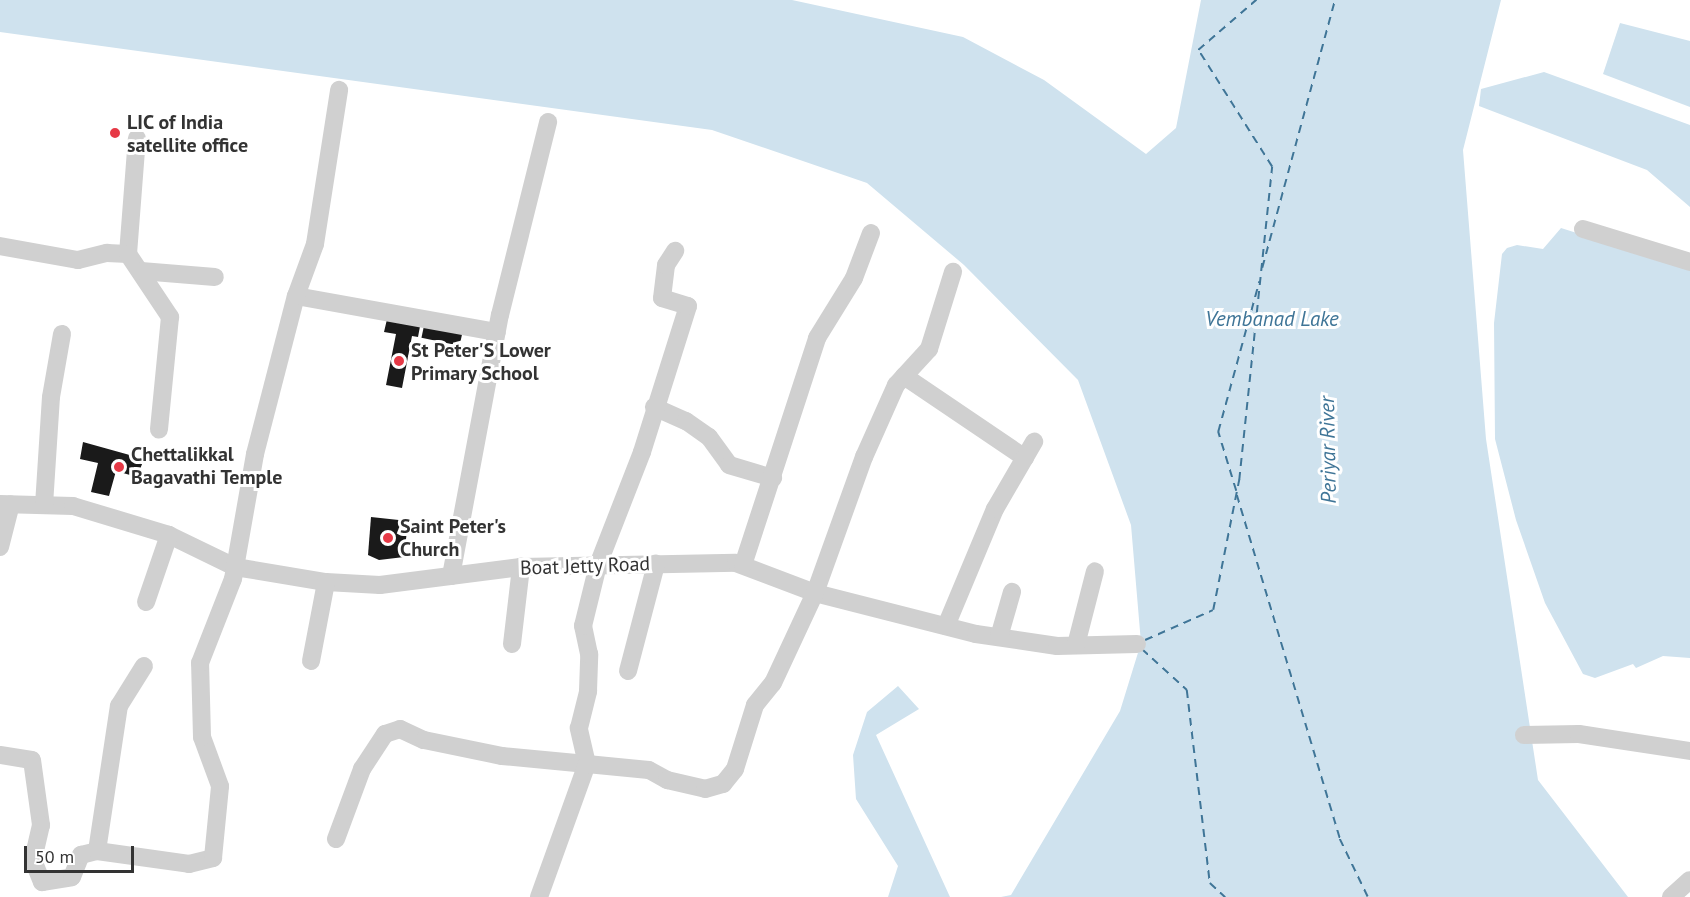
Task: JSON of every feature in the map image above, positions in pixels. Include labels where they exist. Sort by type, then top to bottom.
[{"type":"street","points":[[0,755],[32,760],[41,825],[33,860],[42,882],[72,877],[81,855],[97,851],[189,864],[213,858],[220,786],[202,737],[200,663],[235,567],[250,499],[255,454],[296,296],[315,244],[339,90]]},
{"type":"street","points":[[451,576],[497,332],[548,122]]},
{"type":"street","points":[[137,138],[128,254],[170,317],[159,429]]},
{"type":"street","points":[[1583,229],[1690,262]]},
{"type":"street","points":[[743,565],[817,338],[854,278],[871,233]]},
{"type":"street","points":[[0,246],[78,260],[107,253],[128,254]]},
{"type":"street","points":[[539,897],[587,764],[579,728],[588,691],[590,654],[584,627],[598,565],[642,452],[654,407],[688,306],[662,298],[666,265],[675,251]]},
{"type":"street","points":[[141,271],[215,277]]},
{"type":"street","points":[[336,839],[362,769],[385,734],[400,729],[424,740],[502,756],[650,770],[668,780],[705,789],[723,784],[735,769],[755,705],[772,683],[815,593],[864,457],[896,385],[929,349],[953,272]]},
{"type":"street","points":[[296,296],[497,332]]},
{"type":"street","points":[[44,505],[51,397],[62,334]]},
{"type":"street","points":[[904,376],[1025,458]]},
{"type":"street","points":[[654,407],[686,421],[709,438],[729,465],[773,478]]},
{"type":"street","points":[[946,626],[995,509],[1034,442]]},
{"type":"street","points":[[0,548],[6,504]]},
{"type":"street","name":"Boat Jetty Road","points":[[6,504],[73,506],[170,535],[235,567],[326,582],[380,585],[520,567],[743,565],[815,593],[999,638],[1076,645],[1137,644]]},
{"type":"street","points":[[146,602],[170,535]]},
{"type":"street","points":[[628,670],[656,564]]},
{"type":"street","points":[[512,644],[520,567]]},
{"type":"street","points":[[1076,645],[1095,571]]},
{"type":"street","points":[[311,661],[326,582]]},
{"type":"street","points":[[999,638],[1012,592]]},
{"type":"street","points":[[97,851],[119,706],[144,666]]},
{"type":"street","points":[[1524,735],[1579,734],[1690,750]]},
{"type":"street","points":[[1671,897],[1690,880]]},
{"type":"water","name":"Vembanad Lake","points":[[0,0],[792,0],[963,37],[1044,80],[1146,154],[1176,128],[1201,0],[1501,0],[1463,150],[1486,439],[1538,780],[1628,897],[1001,897],[1011,895],[1120,711],[1141,643],[1131,525],[1078,380],[964,265],[867,183],[712,130],[0,32]]},
{"type":"water","points":[[1620,23],[1690,41],[1690,107],[1603,74]]},
{"type":"water","points":[[1544,72],[1690,125],[1690,207],[1647,170],[1479,106],[1481,89]]},
{"type":"water","points":[[1561,228],[1690,269],[1690,658],[1663,656],[1636,668],[1633,664],[1595,678],[1583,674],[1545,603],[1516,520],[1495,439],[1494,323],[1502,254],[1507,248],[1517,245],[1543,249]]},
{"type":"water","points":[[898,686],[919,709],[876,735],[950,897],[888,897],[898,866],[856,799],[853,755],[867,712]]},
{"type":"building","name":"St Peter'S Lower Primary School","points":[[388,315],[421,321],[418,337],[412,336],[402,388],[386,385],[396,334],[384,332]]},
{"type":"building","points":[[425,321],[463,329],[460,346],[421,338]]},
{"type":"building","name":"Chettalikkal Bagavathi Temple","points":[[83,442],[144,459],[137,477],[116,471],[109,496],[91,492],[98,463],[80,459]]},
{"type":"building","name":"Saint Peter's Church","points":[[371,517],[408,521],[404,557],[379,560],[368,555]]},
{"type":"ferry route","points":[[1145,640],[1213,610],[1239,480],[1272,167],[1198,50],[1256,0]]},
{"type":"ferry route","points":[[1262,268],[1335,0]]},
{"type":"ferry route","points":[[1236,491],[1218,432],[1259,282]]},
{"type":"ferry route","points":[[1237,495],[1340,839],[1368,897]]},
{"type":"ferry route","points":[[1142,649],[1187,690],[1210,883],[1225,897]]},
{"type":"place","name":"LIC of India satellite office","points":[[115,133]]},
{"type":"place","name":"St Peter'S Lower Primary School","points":[[399,361]]},
{"type":"place","name":"Chettalikkal Bagavathi Temple","points":[[119,467]]},
{"type":"place","name":"Saint Peter's Church","points":[[388,538]]},
{"type":"water label","name":"Periyar River","points":[[1328,450]]}]
